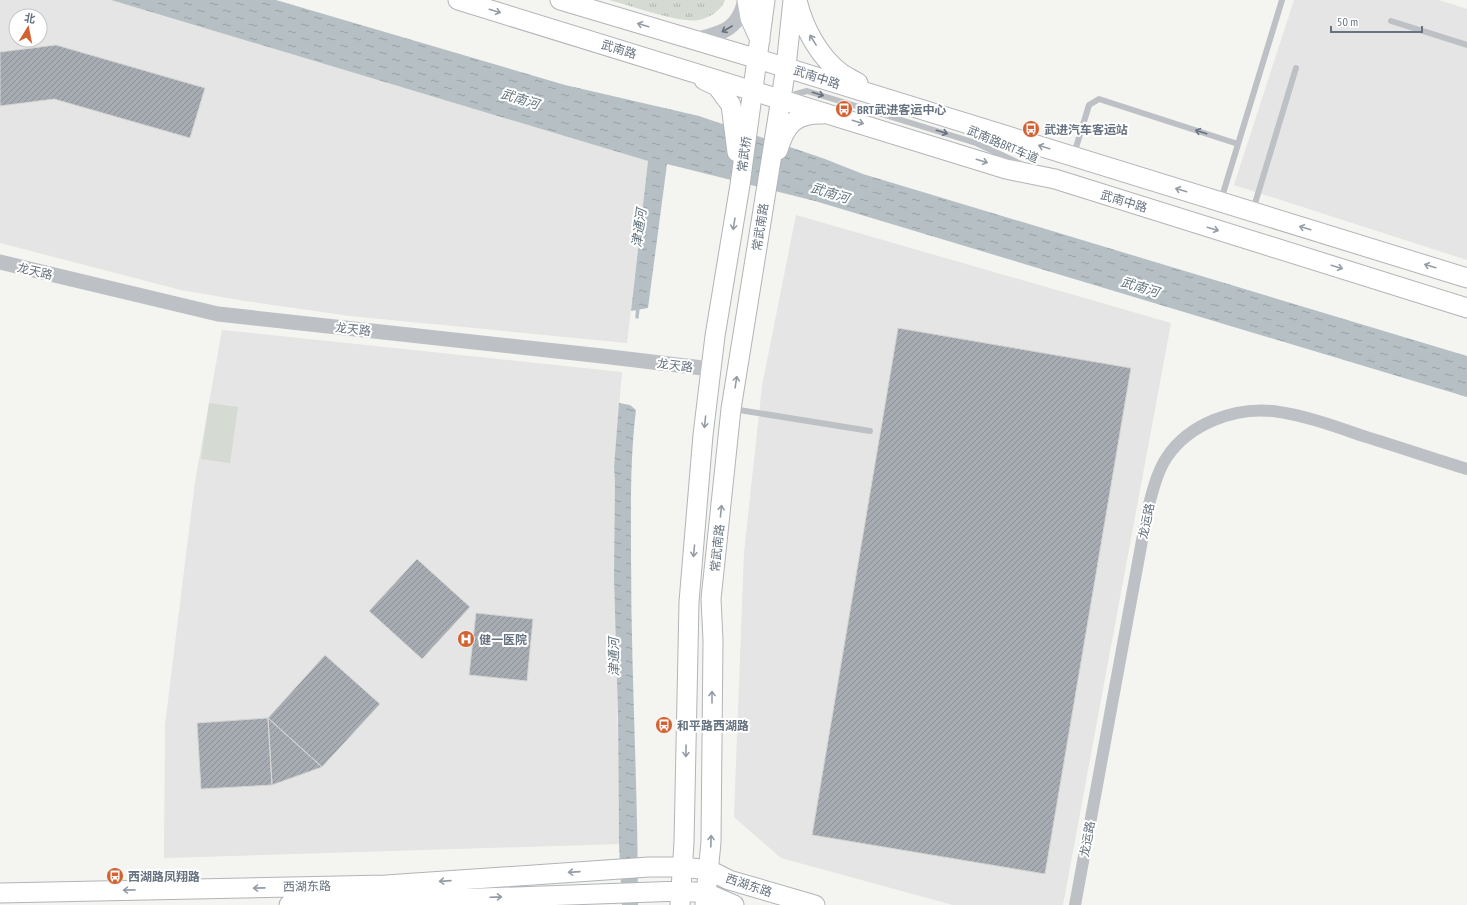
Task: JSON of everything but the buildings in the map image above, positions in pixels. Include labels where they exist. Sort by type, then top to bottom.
[{"type":"main road","name":"武南路","points":[[458,0],[780,98]]},
{"type":"main road","points":[[560,0],[694,40],[759,50],[786,67]]},
{"type":"main road","points":[[746,0],[759,50]]},
{"type":"main road","points":[[741,123],[753,90],[765,0]]},
{"type":"main road","points":[[778,134],[780,98],[798,3]]},
{"type":"main road","points":[[798,3],[809,33],[824,56],[842,74],[885,99]]},
{"type":"main road","points":[[671,65],[717,86],[731,105],[741,123]]},
{"type":"main road","name":"武南中路","points":[[786,67],[885,99],[1467,278]]},
{"type":"main road","name":"武南中路","points":[[780,98],[1006,169],[1055,180],[1467,308]]},
{"type":"main road","points":[[778,134],[794,120],[811,114],[834,115]]},
{"type":"main road","name":"常武桥","points":[[740,185],[741,123]]},
{"type":"main road","name":"常武南路","points":[[707,901],[711,842],[713,647],[711,599],[731,409],[765,194],[778,134]]},
{"type":"main road","name":"常武南路","points":[[680,898],[684,842],[689,602],[710,369],[740,185]]},
{"type":"main road","name":"西湖东路","points":[[0,893],[386,885],[613,869],[683,867],[708,870],[729,880],[815,905]]},
{"type":"main road","name":"西湖东路","points":[[289,905],[651,891],[680,898],[734,905]]},
{"type":"street","points":[[694,40],[718,34],[733,25],[743,10],[746,0]]},
{"type":"street","name":"龙天路","points":[[0,262],[218,314],[710,369]]},
{"type":"street","name":"龙运路","points":[[1075,905],[1148,508],[1161,468],[1167,457],[1183,439],[1206,423],[1234,414],[1241,412],[1272,411],[1307,417],[1467,469]]},
{"type":"lane","points":[[1221,202],[1282,0]]},
{"type":"lane","points":[[1391,21],[1467,45]]},
{"type":"lane","points":[[1253,212],[1296,68]]},
{"type":"lane","name":"武南路BRT车道","points":[[780,98],[807,91],[976,142],[1055,180]]},
{"type":"lane","points":[[1073,157],[1089,105],[1099,100],[1238,144]]},
{"type":"lane","points":[[731,409],[870,431]]},
{"type":"shaded area","points":[[0,0],[111,0],[648,161],[627,343],[350,316],[181,290],[0,243]]},
{"type":"shaded area","points":[[1294,0],[1439,0],[1467,9],[1467,260],[1234,185]]},
{"type":"shaded area","points":[[796,215],[1171,323],[1063,905],[953,905],[781,858],[734,817],[744,553],[762,386]]},
{"type":"shaded area","points":[[222,330],[622,372],[614,467],[619,844],[164,858],[165,725],[195,482]]},
{"type":"green space","points":[[609,0],[725,0],[721,7],[711,15],[699,20],[691,20],[668,17]]},
{"type":"green space","points":[[209,403],[238,407],[230,463],[201,459]]},
{"type":"water","name":"武南河","points":[[111,0],[276,0],[565,85],[699,116],[825,159],[863,174],[1467,356],[1467,397],[815,201],[667,164],[648,308],[631,311],[648,161]]},
{"type":"water","points":[[619,403],[630,405],[636,410],[632,464],[631,555],[638,905],[622,905],[619,844],[618,715],[614,576],[614,467]]},
{"type":"waterway","name":"津通河","points":[[637,317],[638,307]]},
{"type":"place","name":"BRT武进客运中心","points":[[844,109]]},
{"type":"place","name":"武进汽车客运站","points":[[1031,129]]},
{"type":"place","name":"健一医院","points":[[466,639]]},
{"type":"place","name":"和平路西湖路","points":[[664,725]]},
{"type":"place","name":"西湖路凤翔路","points":[[115,876]]}]
